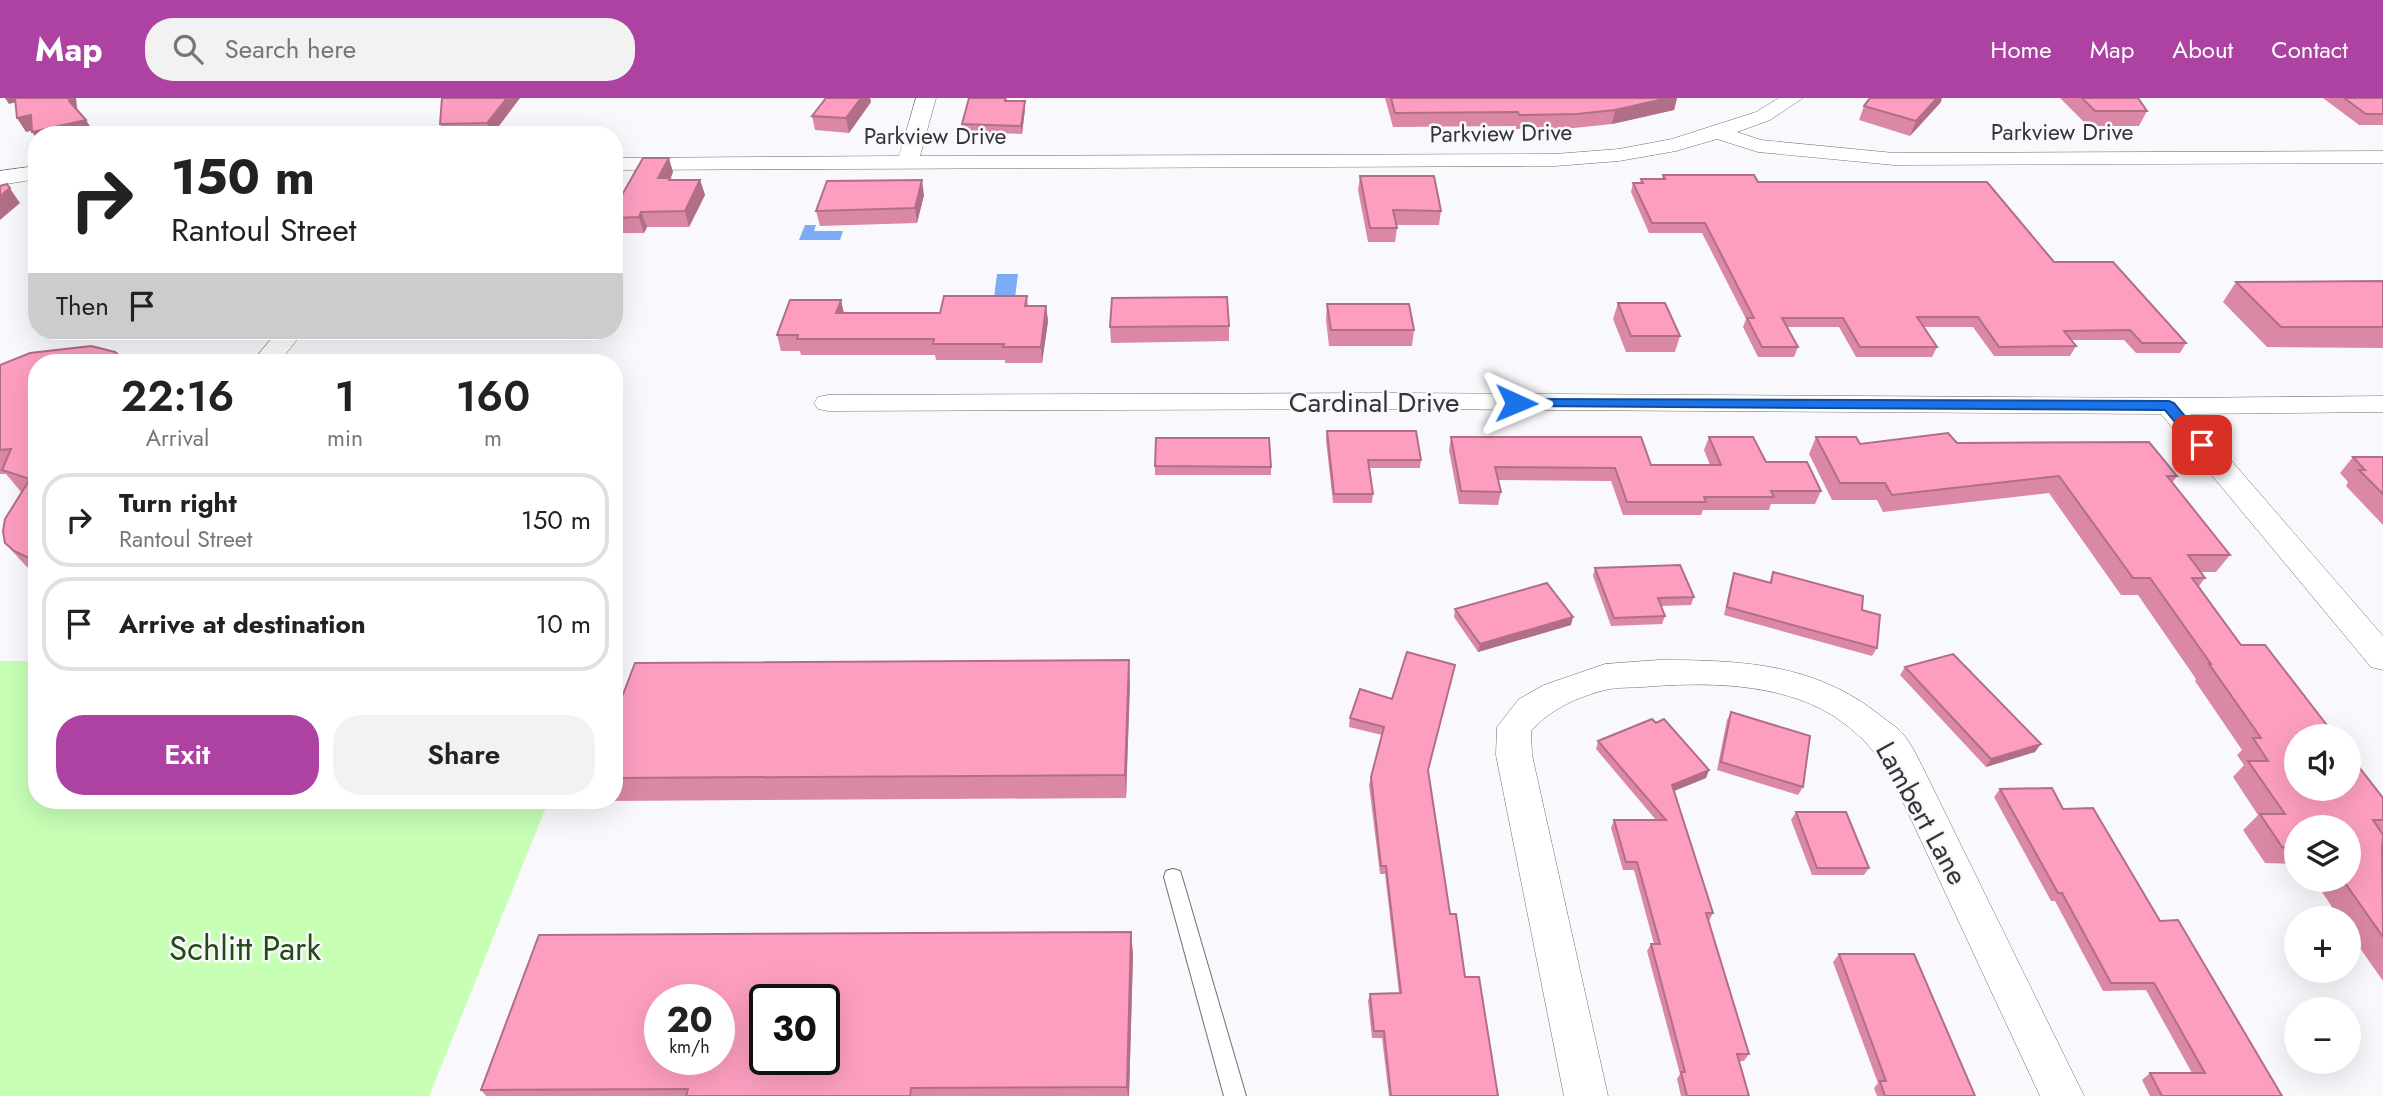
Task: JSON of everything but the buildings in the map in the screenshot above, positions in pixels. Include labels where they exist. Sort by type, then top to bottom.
[{"type":"street","points":[[908,162],[926,98]]},
{"type":"street","points":[[1717,131],[1763,116],[1793,98]]},
{"type":"street","name":"Parkview Drive","points":[[623,164],[1555,160],[1619,155],[1676,145],[1717,131],[1758,146],[1894,159],[2383,157]]},
{"type":"street","points":[[0,178],[28,173]]},
{"type":"street","points":[[272,354],[283,340]]},
{"type":"street","name":"Cardinal Drive","points":[[828,403],[1392,401],[2169,406],[2383,404]]},
{"type":"street","points":[[2169,406],[2383,658]]},
{"type":"street","name":"Lambert Lane","points":[[1586,1096],[1514,755],[1514,727],[1531,708],[1556,694],[1605,677],[1719,673],[1774,680],[1813,691],[1845,706],[1890,743],[1924,805],[2062,1096]]},
{"type":"lane","points":[[1173,877],[1235,1096]]},
{"type":"green space","name":"Schlitt Park","points":[[0,661],[28,661],[28,809],[545,809],[429,1096],[0,1096]]},
{"type":"water","points":[[805,225],[816,225],[814,231],[843,231],[840,240],[799,240]]},
{"type":"water","points":[[997,274],[1018,274],[1015,298],[994,298]]},
{"type":"route","points":[[1516,403],[2169,406],[2202,445]]}]
